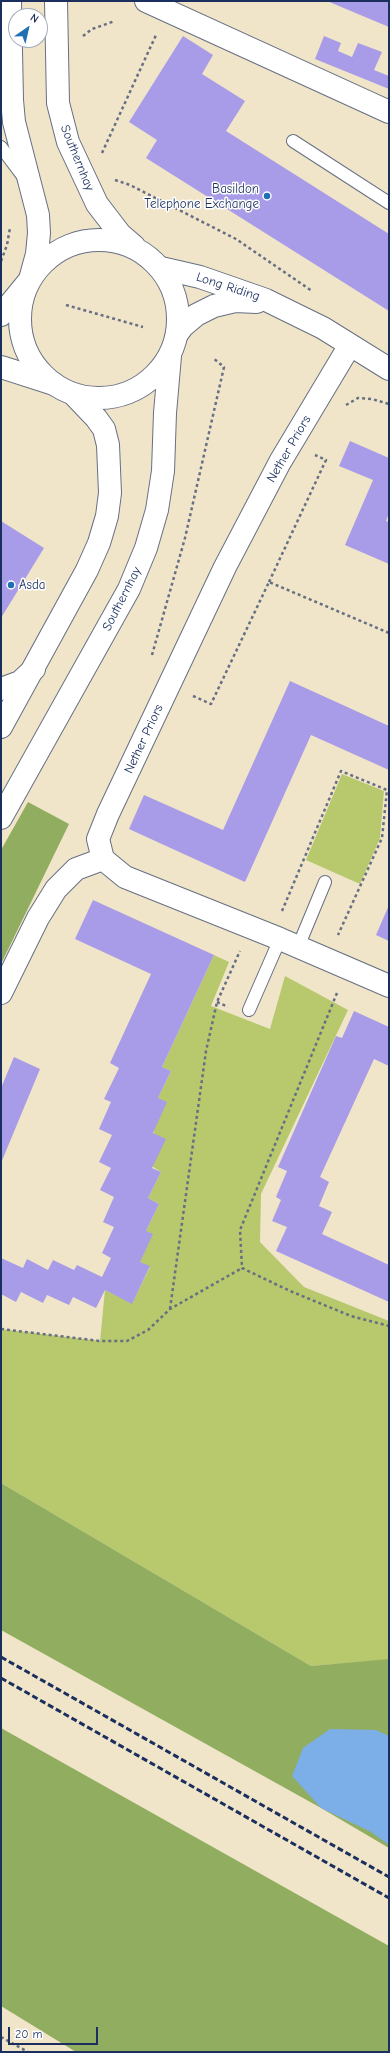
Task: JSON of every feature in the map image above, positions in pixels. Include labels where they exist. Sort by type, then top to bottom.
[{"type":"street","name":"Southernhay","points":[[56,1],[58,103],[68,142],[97,204],[120,234],[138,250]]},
{"type":"street","points":[[148,1],[389,112]]},
{"type":"street","points":[[1,727],[87,570],[99,543],[107,516],[110,493],[108,446],[104,429],[96,418],[74,395],[54,384],[39,372],[28,355],[22,337],[20,318],[22,299],[30,280],[37,254],[39,233],[34,193],[14,122],[10,48]]},
{"type":"street","points":[[1,315],[30,280],[40,265],[54,253],[70,245],[87,240],[105,239],[122,243],[138,250],[161,268],[174,292],[178,306],[178,334],[170,356],[160,372],[145,384],[129,393],[111,398],[92,398],[74,395]]},
{"type":"street","name":"Long Riding","points":[[161,268],[200,277],[266,300],[293,312],[389,369]]},
{"type":"street","name":"Long Riding","points":[[178,334],[183,326],[196,315],[214,306],[235,301],[266,303],[293,312]]},
{"type":"street","name":"Nether Priors","points":[[103,859],[98,839],[108,814],[225,567],[280,462],[350,345]]},
{"type":"street","name":"Southernhay","points":[[1,818],[129,589],[146,548],[157,510],[163,471],[165,413],[170,356]]},
{"type":"street","points":[[1,367],[54,384]]},
{"type":"street","points":[[1,689],[20,682],[34,669]]},
{"type":"street","points":[[1,993],[38,918],[56,889],[76,869],[103,859],[125,877],[284,947],[389,986]]},
{"type":"lane","points":[[1,52],[8,31]]},
{"type":"lane","points":[[292,141],[389,203]]},
{"type":"lane","points":[[1,147],[34,193]]},
{"type":"lane","points":[[249,1010],[284,947],[325,882]]},
{"type":"path","points":[[78,41],[92,29],[115,21]]},
{"type":"path","points":[[101,155],[156,34]]},
{"type":"path","points":[[112,179],[130,185],[236,239],[317,294]]},
{"type":"path","points":[[1,261],[7,245],[10,222]]},
{"type":"path","points":[[66,305],[143,326]]},
{"type":"path","points":[[151,659],[185,538],[224,367],[213,358]]},
{"type":"path","points":[[344,406],[358,398],[372,399],[389,404]]},
{"type":"path","points":[[188,694],[211,704],[326,460],[314,454]]},
{"type":"path","points":[[269,582],[389,633]]},
{"type":"path","points":[[280,916],[341,771],[387,790],[382,838],[337,936]]},
{"type":"path","points":[[170,1309],[206,1051],[217,1002],[245,940],[284,947]]},
{"type":"path","points":[[242,1268],[240,1230],[338,989]]},
{"type":"path","points":[[1,1329],[100,1341],[127,1341],[148,1330],[170,1309],[242,1268]]},
{"type":"path","points":[[242,1268],[290,1291],[351,1316],[389,1326]]},
{"type":"path","points":[[1,2037],[28,2052]]},
{"type":"green space","points":[[342,774],[384,791],[380,838],[360,884],[306,860]]},
{"type":"green space","points":[[28,802],[69,824],[1,964],[1,850]]},
{"type":"green space","points":[[214,955],[229,962],[211,1006],[270,1029],[285,976],[348,1010],[261,1194],[260,1242],[304,1287],[389,1321],[389,1677],[372,1661],[311,1666],[1,1483],[1,1329],[100,1341],[105,1290],[132,1303],[150,1267],[140,1262],[146,1231],[159,1204],[148,1198],[161,1172],[150,1165],[158,1098],[171,1071],[162,1067]]},
{"type":"green space","points":[[1,1483],[311,1666],[389,1659],[389,1848],[321,1808],[1,1630]]},
{"type":"green space","points":[[1,1728],[389,1946],[389,2052],[76,2052],[1,2006]]},
{"type":"water","points":[[330,1729],[376,1730],[389,1736],[389,1845],[371,1832],[321,1808],[292,1776],[303,1748]]},
{"type":"building","points":[[327,1],[389,1],[389,27]]},
{"type":"building","name":"Basildon Telephone Exchange","points":[[183,36],[213,55],[202,74],[245,101],[226,131],[389,234],[389,311],[146,158],[157,140],[129,122]]},
{"type":"building","points":[[324,36],[341,43],[338,51],[352,57],[358,43],[382,52],[374,70],[389,76],[389,89],[315,59]]},
{"type":"building","points":[[350,441],[389,458],[389,513],[386,521],[389,522],[389,564],[345,545],[373,480],[339,466]]},
{"type":"building","name":"Asda","points":[[1,521],[44,548],[1,618]]},
{"type":"building","points":[[290,681],[389,726],[389,770],[311,735],[245,882],[129,829],[144,795],[223,830]]},
{"type":"building","points":[[93,900],[214,955],[162,1067],[171,1071],[158,1098],[167,1102],[153,1133],[166,1139],[152,1168],[161,1172],[148,1198],[159,1204],[146,1231],[153,1234],[140,1262],[150,1266],[132,1304],[105,1290],[96,1308],[73,1297],[69,1305],[47,1295],[43,1303],[21,1292],[16,1302],[1,1294],[1,1258],[23,1268],[27,1259],[48,1270],[53,1260],[74,1270],[77,1265],[102,1277],[111,1258],[102,1253],[114,1227],[103,1222],[114,1197],[100,1190],[111,1168],[99,1162],[112,1135],[99,1129],[111,1102],[104,1099],[119,1068],[110,1063],[151,974],[75,939]]},
{"type":"building","points":[[389,905],[389,941],[376,935]]},
{"type":"building","points":[[354,1011],[389,1027],[389,1066],[374,1059],[320,1177],[329,1182],[319,1206],[332,1212],[322,1234],[389,1265],[389,1302],[276,1251],[287,1227],[272,1221],[281,1200],[276,1197],[287,1171],[278,1167],[336,1036],[342,1038]]},
{"type":"building","points":[[14,1057],[40,1069],[1,1163],[1,1088]]},
{"type":"railway","points":[[1,1657],[389,1877]]},
{"type":"railway","points":[[1,1678],[389,1898]]},
{"type":"place","name":"Basildon Telephone Exchange","points":[[267,196]]},
{"type":"place","name":"Asda","points":[[11,585]]}]
